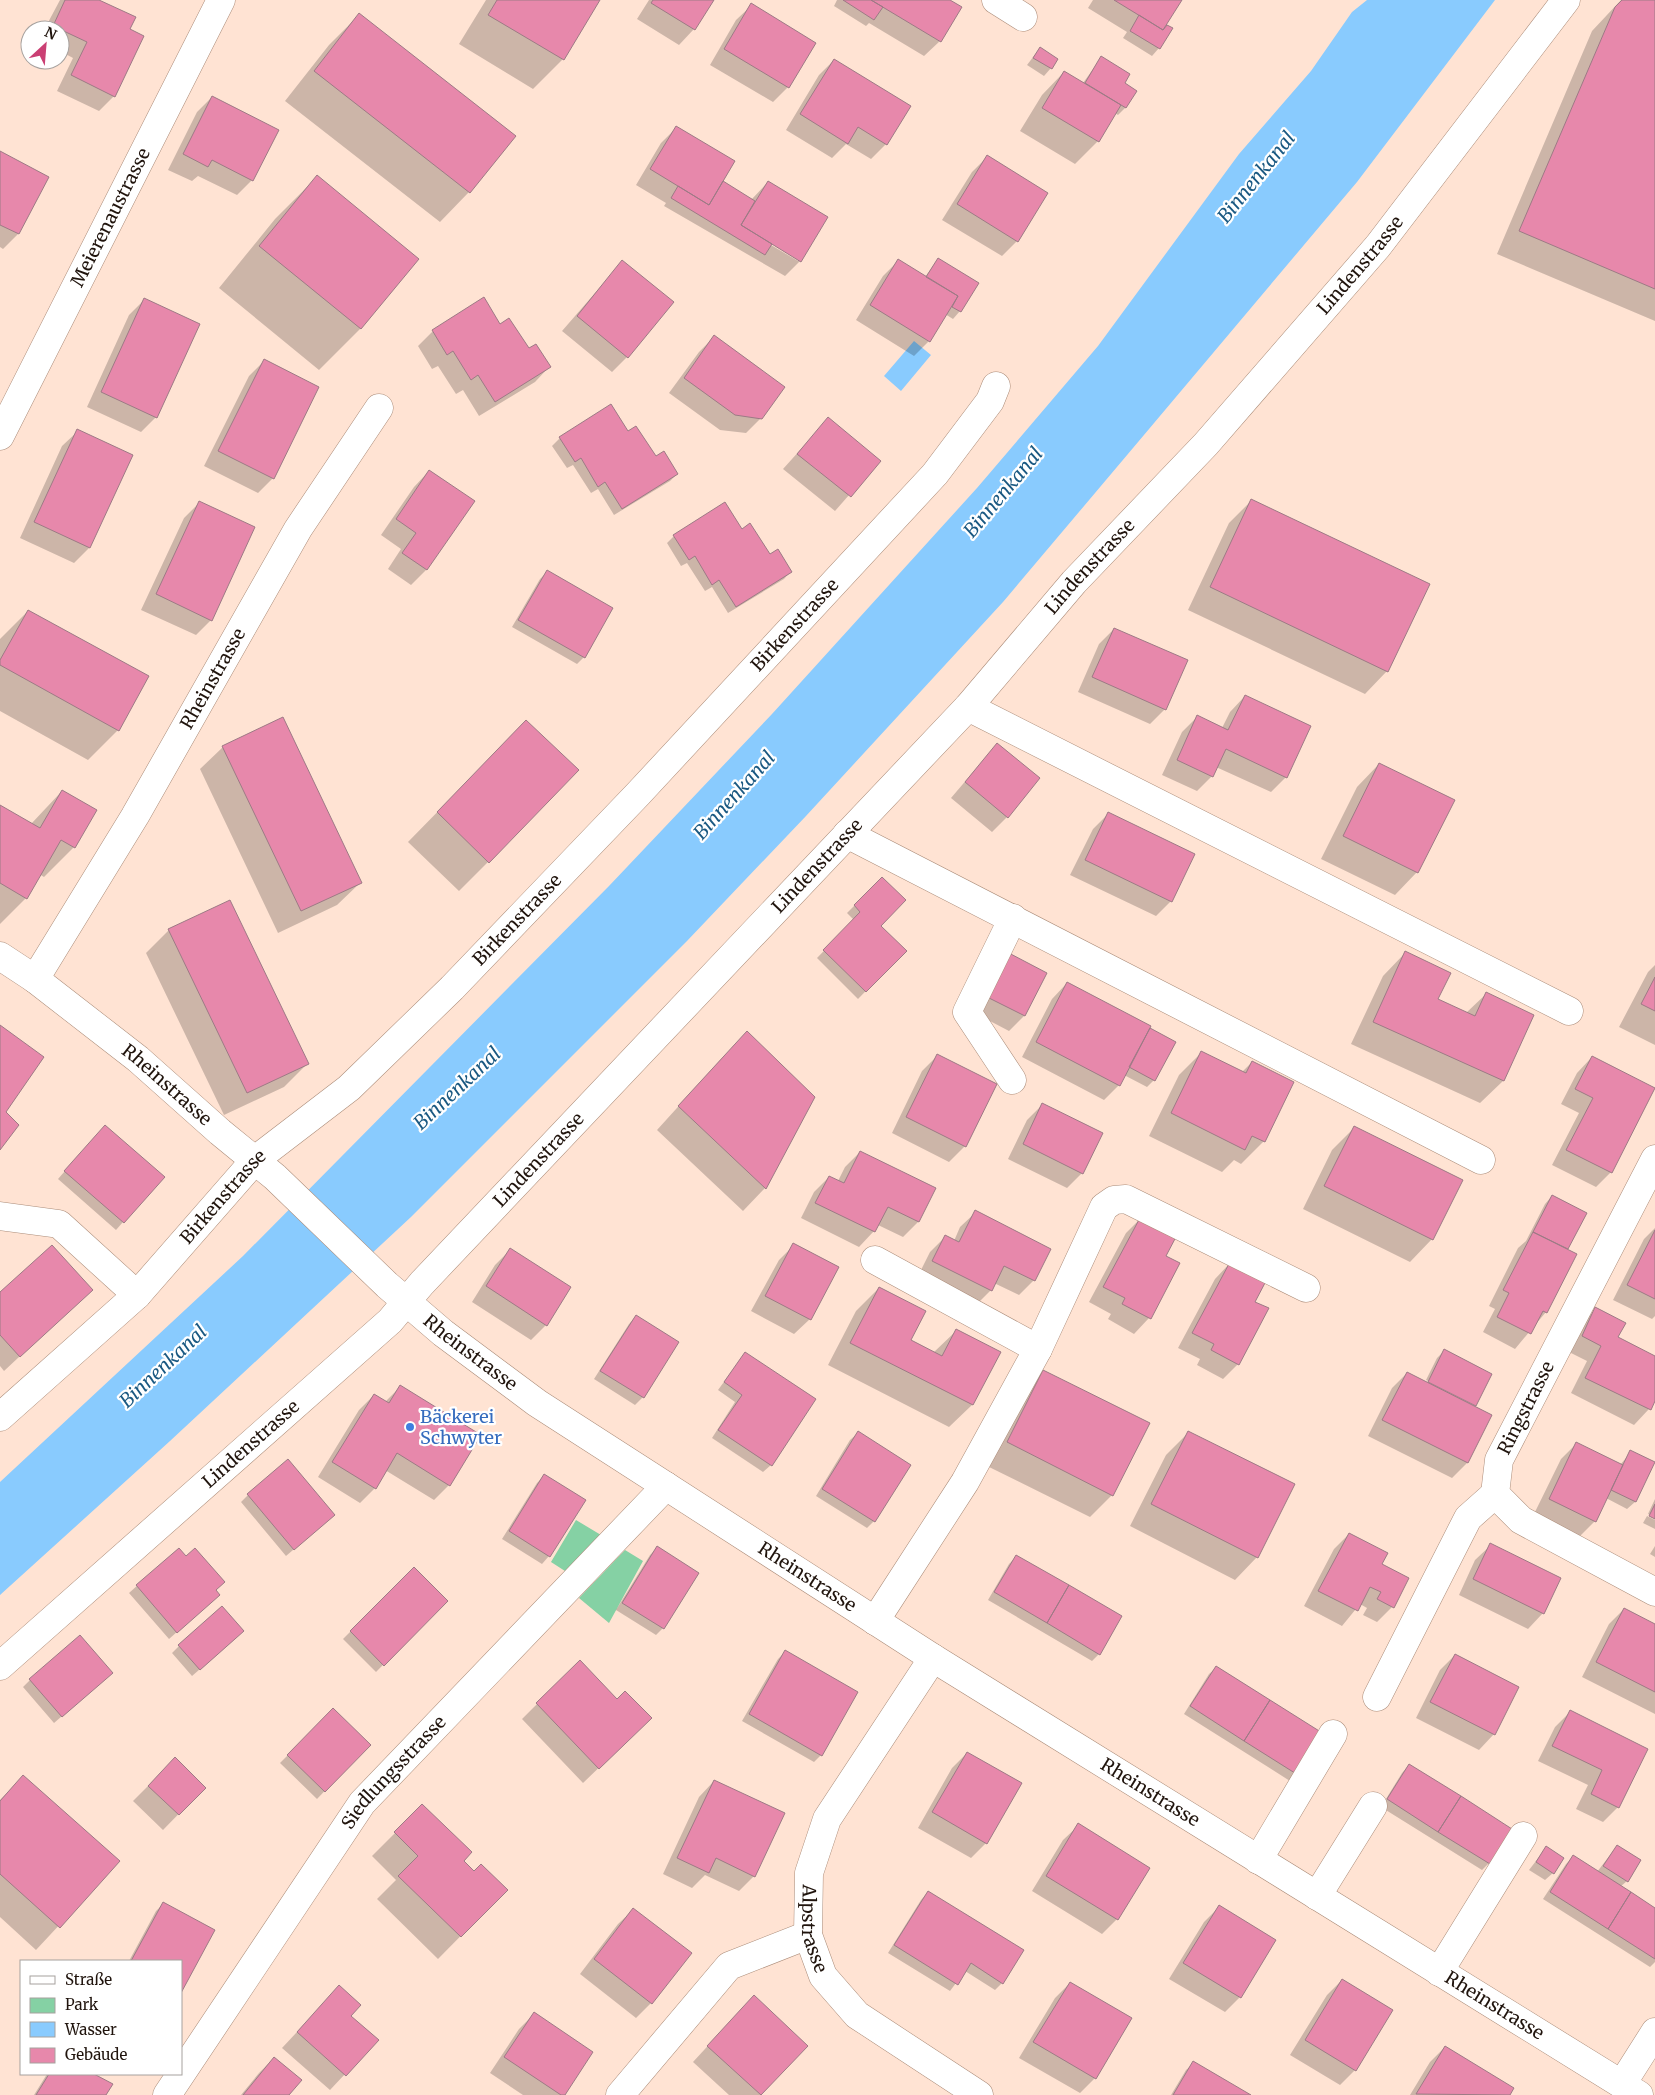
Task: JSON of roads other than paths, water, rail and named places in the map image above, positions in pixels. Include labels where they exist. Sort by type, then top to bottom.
[{"type":"street","name":"Meierenaustrasse","points":[[0,436],[222,0]]},
{"type":"street","points":[[996,0],[1023,18]]},
{"type":"street","name":"Lindenstrasse","points":[[0,1666],[390,1321],[397,1293],[847,834],[968,707],[1074,582],[1206,444],[1378,246],[1566,0]]},
{"type":"street","name":"Birkenstrasse","points":[[0,1417],[137,1295],[452,988],[638,794],[935,474],[990,402],[996,386]]},
{"type":"street","name":"Rheinstrasse","points":[[35,979],[134,816],[298,529],[379,408]]},
{"type":"street","points":[[968,707],[1569,1011]]},
{"type":"street","points":[[847,834],[1481,1160]]},
{"type":"street","points":[[1012,1080],[967,1012],[1013,918]]},
{"type":"street","name":"Rheinstrasse","points":[[0,956],[35,979],[138,1059],[265,1169],[397,1293],[443,1333],[536,1403],[933,1658],[1631,2089]]},
{"type":"street","name":"Ringstrasse","points":[[1495,1494],[1499,1460],[1609,1244],[1655,1159]]},
{"type":"street","points":[[875,1621],[965,1482],[1038,1349],[1104,1207],[1114,1200],[1126,1199],[1306,1288]]},
{"type":"street","points":[[0,1216],[59,1224],[137,1295]]},
{"type":"street","points":[[875,1260],[1038,1349]]},
{"type":"street","name":"Siedlungsstrasse","points":[[182,2073],[362,1803],[666,1486]]},
{"type":"street","points":[[1377,1697],[1468,1518],[1495,1494],[1521,1520],[1655,1592]]},
{"type":"street","name":"Alpstrasse","points":[[933,1658],[827,1819],[809,1873],[808,1935],[823,1976],[857,2015],[979,2095]]},
{"type":"street","points":[[1258,1860],[1333,1734]]},
{"type":"street","points":[[1317,1896],[1373,1806]]},
{"type":"street","points":[[1439,1972],[1523,1836]]},
{"type":"street","points":[[620,2095],[729,1966],[808,1935]]},
{"type":"street","points":[[1631,2089],[1655,2032]]},
{"type":"street","name":"Siedlungsstrasse","points":[[167,2095],[180,2075]]},
{"type":"water","name":"Binnenkanal","points":[[1367,0],[1495,0],[1357,182],[1003,602],[806,816],[687,941],[411,1217],[170,1441],[0,1595],[0,1482],[243,1256],[609,886],[772,714],[977,488],[1098,346],[1239,154],[1311,71],[1352,12]]},
{"type":"water","points":[[914,341],[931,355],[901,391],[884,376]]},
{"type":"place","name":"Bäckerei Schwyter","points":[[410,1427]]}]
